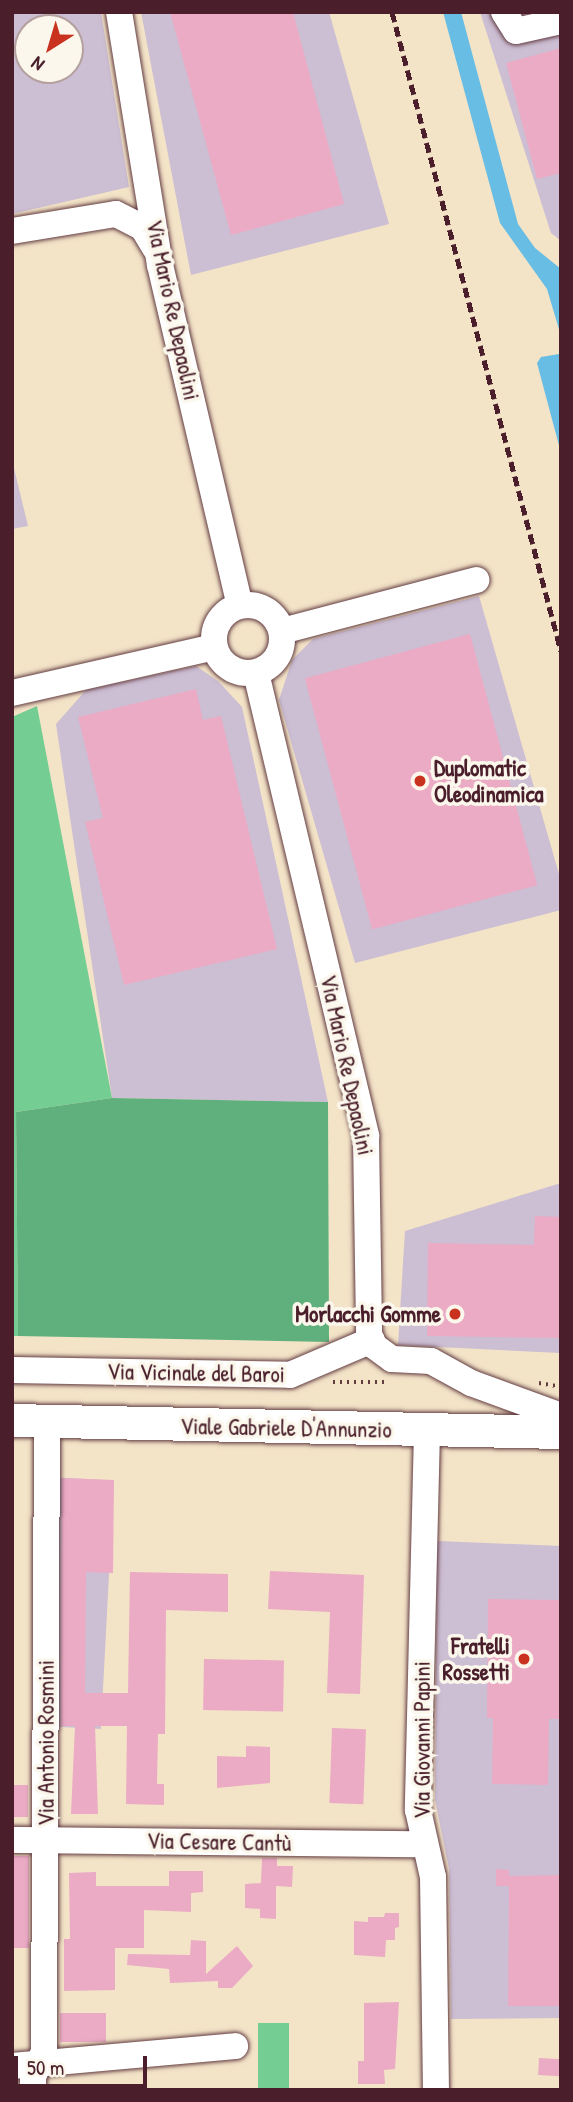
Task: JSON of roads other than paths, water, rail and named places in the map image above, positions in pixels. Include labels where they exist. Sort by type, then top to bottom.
[{"type":"main road","name":"Viale Gabriele D'Annunzio","points":[[12,1420],[561,1432]]},
{"type":"street","name":"Via Mario Re Depaolini","points":[[119,12],[160,265],[240,605]]},
{"type":"street","points":[[510,22],[561,21]]},
{"type":"street","points":[[12,231],[116,214],[143,228],[160,265]]},
{"type":"street","points":[[282,631],[476,580]]},
{"type":"street","points":[[240,605],[266,610],[282,631],[278,657],[256,673],[230,668],[214,647],[218,621],[240,605]]},
{"type":"street","points":[[12,694],[214,647]]},
{"type":"street","name":"Via Mario Re Depaolini","points":[[256,673],[366,1136],[372,1340]]},
{"type":"street","points":[[372,1340],[392,1359],[431,1362],[471,1383],[561,1416]]},
{"type":"street","name":"Via Vicinale del Baroi","points":[[12,1370],[290,1376],[372,1340]]},
{"type":"street","name":"Via Antonio Rosmini","points":[[33,2090],[25,2065],[44,2050],[47,1422]]},
{"type":"street","name":"Via Giovanni Papini","points":[[427,1431],[418,1810],[433,1877],[436,2090]]},
{"type":"street","name":"Via Cesare Cantù","points":[[12,1840],[425,1844]]},
{"type":"street","points":[[25,2065],[235,2046]]},
{"type":"water","points":[[443,12],[461,12],[518,224],[535,248],[561,269],[561,336],[547,289],[500,223]]},
{"type":"water","points":[[561,338],[561,453],[537,363],[541,357],[559,354]]},
{"type":"railway","points":[[392,12],[561,651]]},
{"type":"place","name":"Duplomatic Oleodinamica","points":[[420,781]]},
{"type":"place","name":"Morlacchi Gomme","points":[[455,1314]]},
{"type":"place","name":"Fratelli Rossetti","points":[[524,1659]]}]
